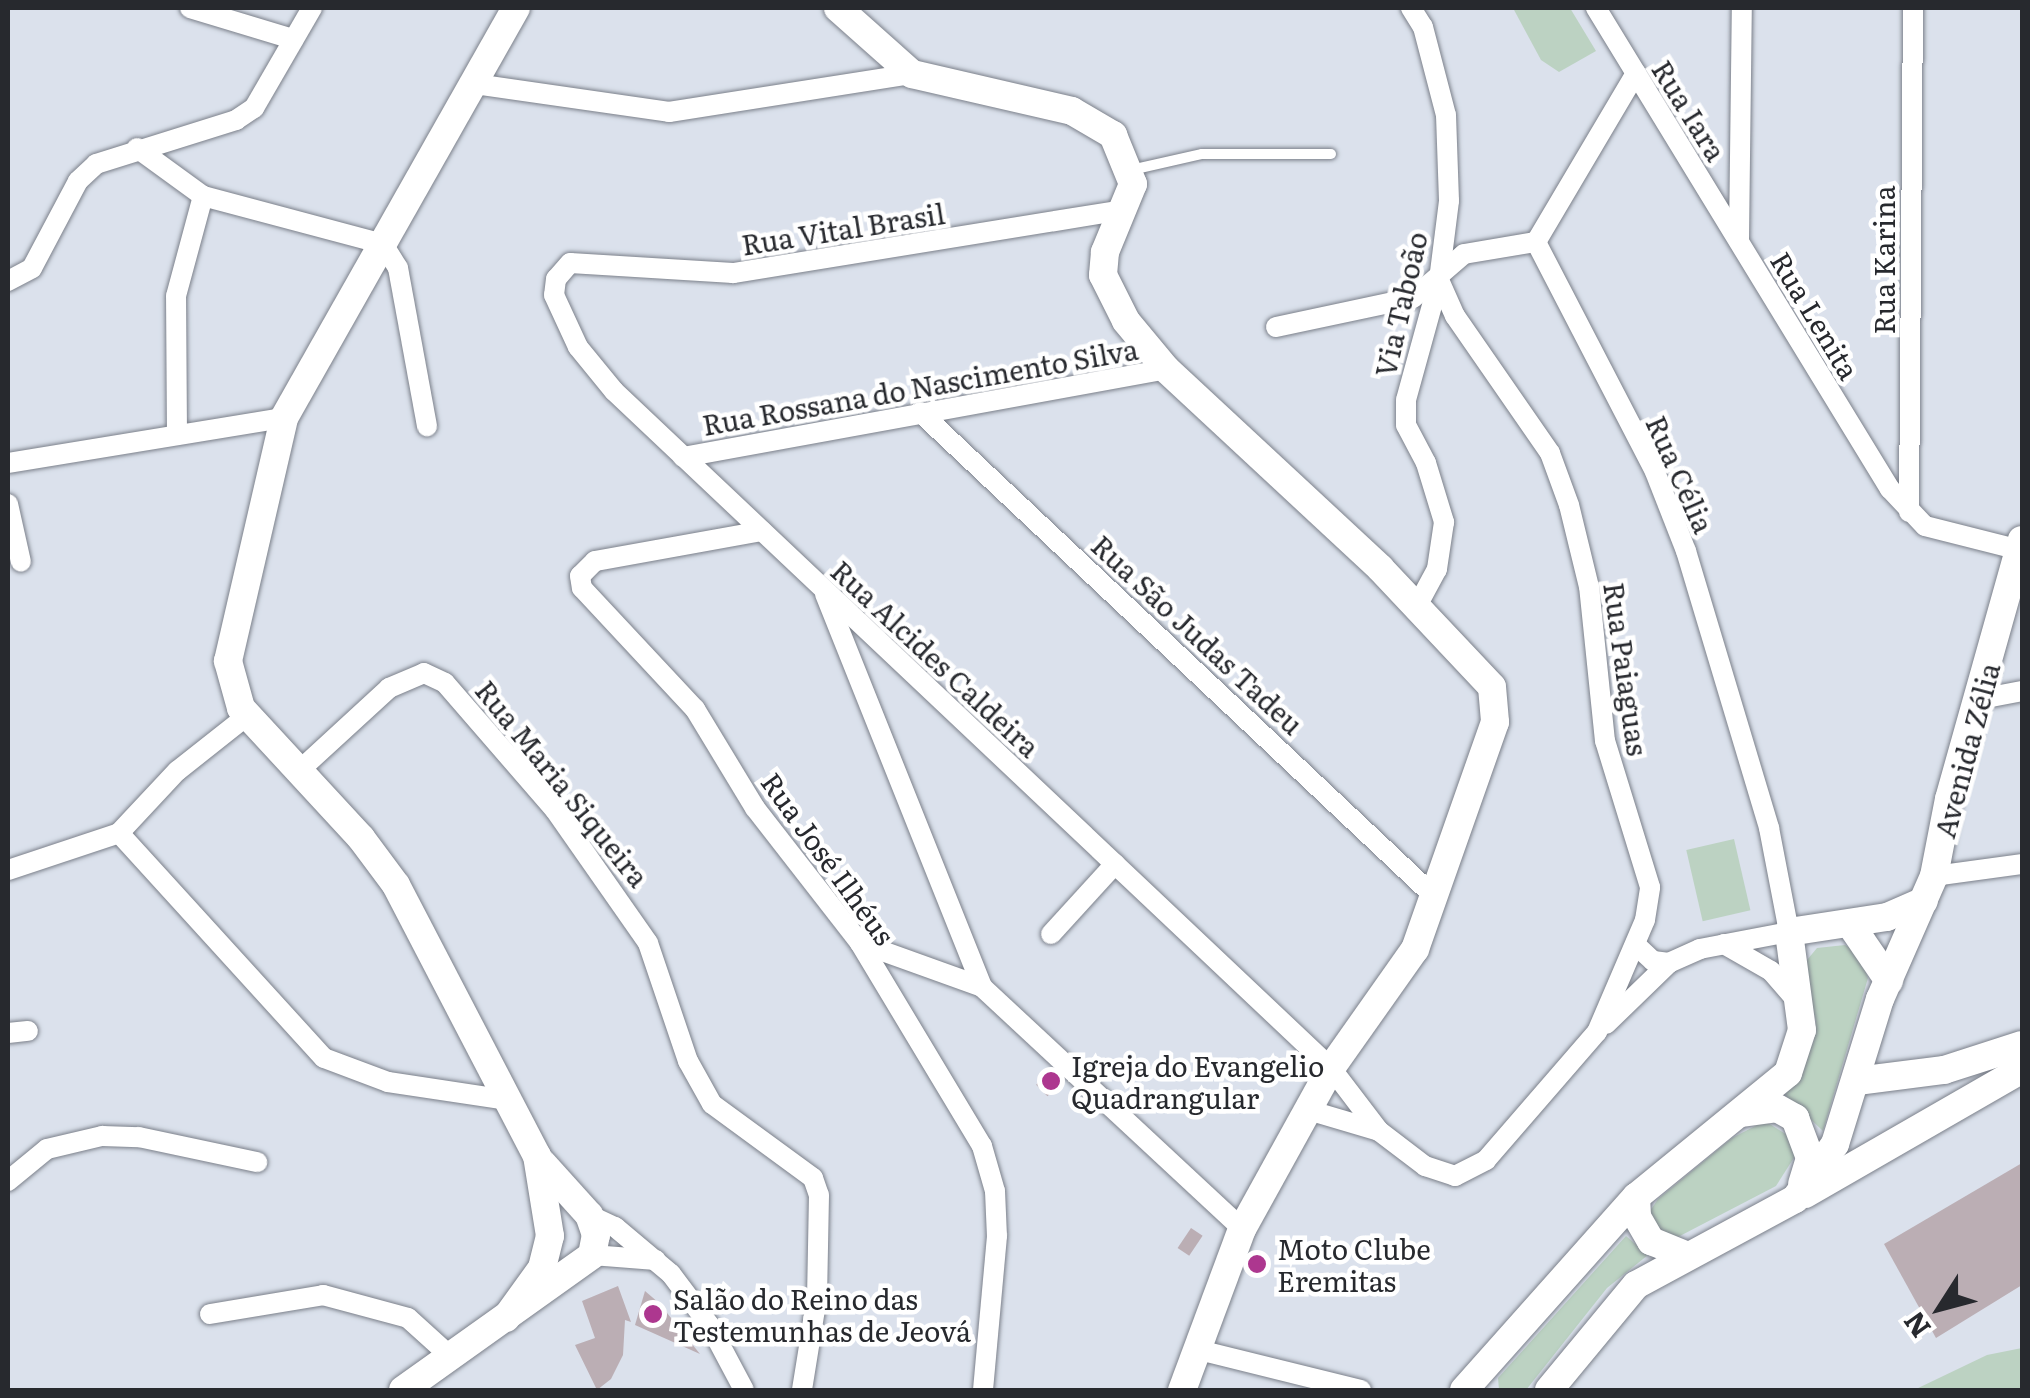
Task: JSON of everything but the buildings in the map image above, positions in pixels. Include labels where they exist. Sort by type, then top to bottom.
[{"type":"main road","points":[[403,1390],[448,1354],[506,1318],[592,1255],[596,1235],[589,1214],[537,1156],[396,886],[301,770],[248,715],[230,679],[229,648],[284,418],[516,8]]},
{"type":"main road","points":[[838,8],[912,74],[1094,121],[1113,135],[1133,184],[1106,252],[1106,290],[1166,369],[1478,666],[1496,702],[1436,898],[1415,948],[1332,1068],[1242,1228],[1182,1390]]},
{"type":"main road","name":"Avenida Zélia","points":[[1795,1199],[1856,1081],[1888,981],[1929,889],[2021,545]]},
{"type":"main road","points":[[1464,1390],[1636,1196],[1794,1063],[1802,1030],[1789,932],[1903,913],[1929,889]]},
{"type":"main road","points":[[1850,924],[1875,952],[1888,981]]},
{"type":"main road","points":[[1856,1081],[1944,1070],[2022,1045]]},
{"type":"main road","points":[[1549,1390],[1636,1285],[1683,1254],[1795,1199],[2022,1069]]},
{"type":"main road","points":[[1732,1118],[1778,1108],[1795,1118],[1823,1151]]},
{"type":"main road","points":[[506,1318],[542,1268],[550,1230],[537,1156]]},
{"type":"main road","points":[[1636,1196],[1636,1217],[1650,1242],[1683,1254]]},
{"type":"main road","points":[[550,1230],[589,1214]]},
{"type":"main road","points":[[550,1230],[566,1254],[592,1255]]},
{"type":"street","points":[[190,8],[293,39]]},
{"type":"street","points":[[8,281],[32,268],[78,181],[96,164],[236,120],[254,108],[312,8]]},
{"type":"street","name":"Via Taboão","points":[[1411,8],[1423,26],[1446,116],[1449,200],[1439,280],[1406,400],[1406,425],[1432,479],[1444,522],[1437,568],[1417,606]]},
{"type":"street","name":"Rua Iara","points":[[1596,8],[1739,241]]},
{"type":"street","name":"Rua Lenita","points":[[1742,8],[1739,241],[1875,468],[1909,512],[1945,534],[2021,545]]},
{"type":"street","name":"Rua Karina","points":[[1909,512],[1913,8]]},
{"type":"street","points":[[1276,327],[1413,298],[1439,280],[1464,254],[1536,242],[1636,73]]},
{"type":"street","points":[[475,84],[669,112],[912,74]]},
{"type":"street","points":[[138,148],[202,196],[384,244],[398,268],[427,426]]},
{"type":"street","points":[[178,435],[176,296],[202,196]]},
{"type":"street","name":"Rua Vital Brasil","points":[[570,263],[733,273],[1123,210]]},
{"type":"street","name":"Rua Célia","points":[[1536,242],[1655,472],[1686,551],[1762,802],[1789,932]]},
{"type":"street","name":"Rua Alcides Caldeira","points":[[570,263],[556,279],[554,295],[578,348],[762,532],[1332,1068]]},
{"type":"street","name":"Rua Paiaguas","points":[[1332,1068],[1379,1131],[1440,1174],[1471,1171],[1598,1032],[1636,945],[1650,887],[1605,741],[1589,586],[1569,505],[1550,454],[1455,316],[1439,280]]},
{"type":"street","name":"Rua Rossana do Nascimento Silva","points":[[683,456],[1166,369]]},
{"type":"street","name":"Rua São Judas Tadeu","points":[[920,412],[1436,898]]},
{"type":"street","points":[[8,463],[284,418]]},
{"type":"street","points":[[8,504],[22,562]]},
{"type":"street","name":"Rua José Ilhéus","points":[[762,532],[596,561],[580,576],[595,604],[661,666],[694,709],[755,808],[860,943],[982,1146],[995,1191],[984,1390]]},
{"type":"street","points":[[822,588],[982,987]]},
{"type":"street","points":[[859,680],[863,664],[894,655]]},
{"type":"street","name":"Rua Maria Siqueira","points":[[301,770],[389,688],[424,673],[446,683],[555,810],[648,943],[688,1061],[712,1104],[813,1178],[819,1196],[817,1297],[802,1390]]},
{"type":"street","points":[[1980,699],[2022,691]]},
{"type":"street","points":[[8,870],[118,834],[177,771],[248,715]]},
{"type":"street","points":[[118,834],[324,1058],[388,1082],[506,1100]]},
{"type":"street","points":[[1051,934],[1115,864]]},
{"type":"street","points":[[1929,889],[2022,864]]},
{"type":"street","points":[[1598,1032],[1669,963],[1724,944],[1789,932]]},
{"type":"street","points":[[860,943],[982,987],[1242,1228]]},
{"type":"street","points":[[1724,944],[1771,971],[1796,1000]]},
{"type":"street","points":[[1636,945],[1653,961],[1669,963]]},
{"type":"street","name":"Rua Paiaguas","points":[[1308,1110],[1379,1131]]},
{"type":"street","points":[[8,1181],[47,1149],[102,1136],[139,1137],[257,1162]]},
{"type":"street","points":[[589,1214],[656,1260],[710,1326],[744,1390]]},
{"type":"street","points":[[592,1255],[656,1260]]},
{"type":"street","points":[[210,1314],[323,1295],[408,1318],[448,1354]]},
{"type":"street","points":[[1199,1350],[1361,1390]]},
{"type":"lane","points":[[1130,170],[1202,154],[1331,154]]},
{"type":"green space","points":[[1513,8],[1570,8],[1596,51],[1559,72],[1541,60]]},
{"type":"green space","points":[[1734,839],[1750,910],[1703,921],[1686,850]]},
{"type":"green space","points":[[1845,945],[1859,953],[1868,978],[1823,1131],[1785,1095],[1813,1043],[1816,1021],[1802,966],[1817,948]]},
{"type":"green space","points":[[1765,1121],[1792,1138],[1797,1153],[1776,1186],[1676,1238],[1657,1229],[1650,1211],[1658,1199],[1732,1138]]},
{"type":"green space","points":[[1626,1236],[1648,1255],[1607,1288],[1526,1390],[1499,1390],[1498,1378]]},
{"type":"green space","points":[[2022,1348],[2022,1390],[1914,1390],[1987,1355]]},
{"type":"place","name":"Igreja do Evangelio Quadrangular","points":[[1051,1081]]},
{"type":"place","name":"Moto Clube Eremitas","points":[[1257,1264]]},
{"type":"place","name":"Salão do Reino das Testemunhas de Jeová","points":[[653,1314]]}]
